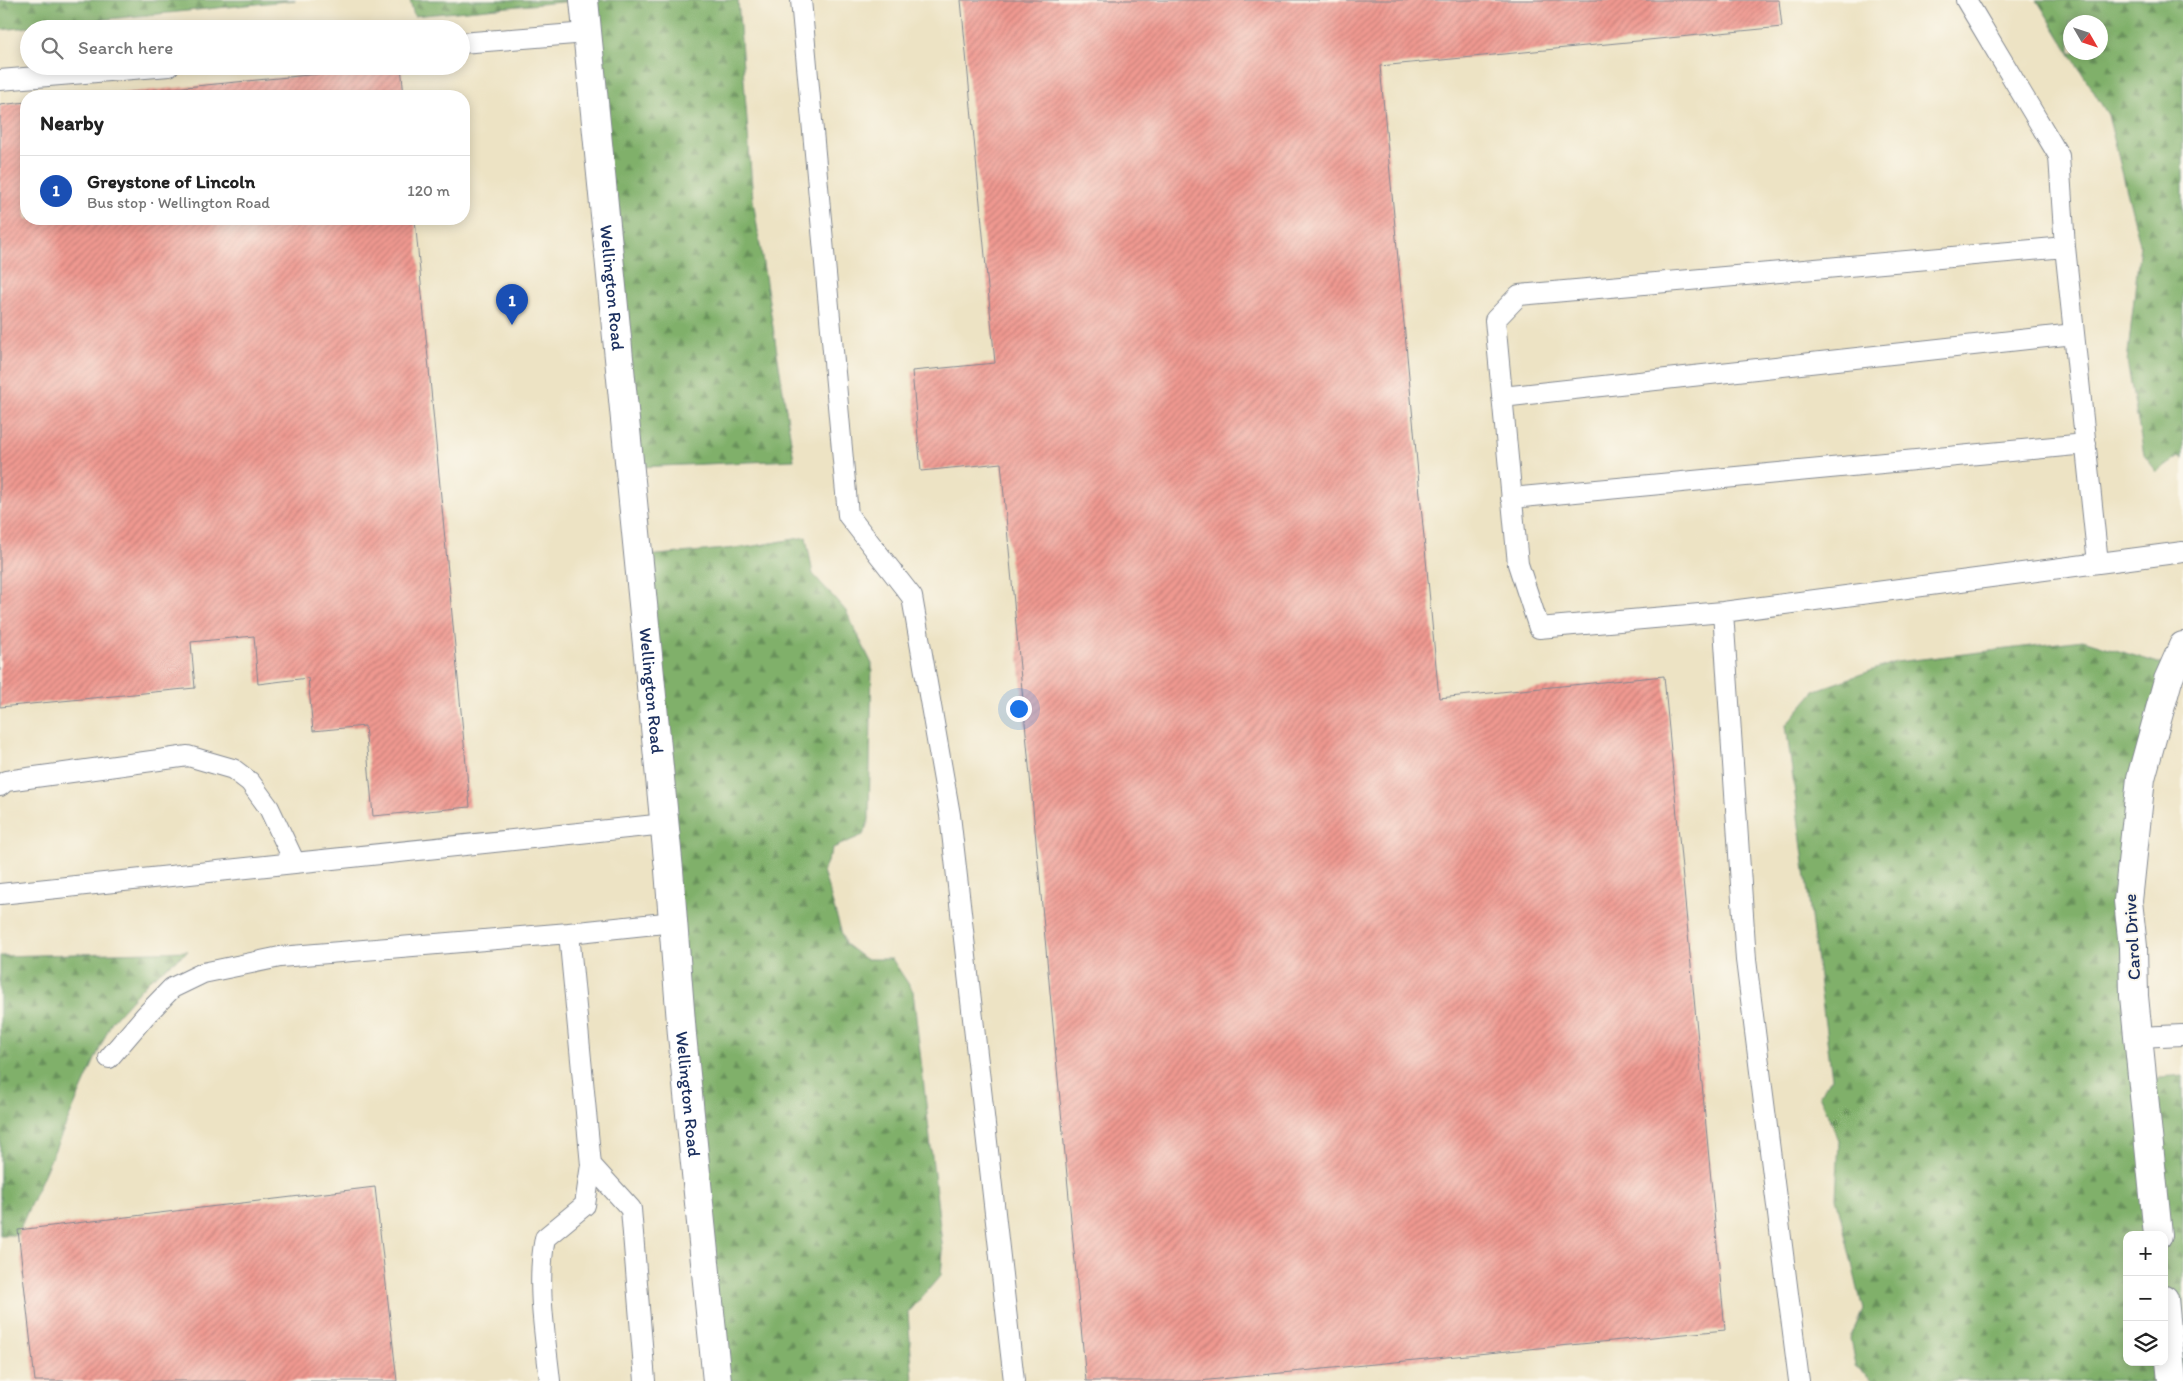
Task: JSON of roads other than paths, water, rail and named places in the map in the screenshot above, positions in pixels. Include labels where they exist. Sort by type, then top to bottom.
[{"type":"street","name":"Wellington Road","points":[[584,0],[665,824],[682,1035],[717,1381]]},
{"type":"street","name":"Carol Drive","points":[[2158,1231],[2138,1037],[2128,901],[2141,778],[2168,680],[2183,646]]},
{"type":"street","points":[[2166,1321],[2172,1381]]},
{"type":"lane","points":[[801,0],[848,515],[912,597],[950,815],[1014,1381]]},
{"type":"lane","points":[[1966,0],[2059,156],[2065,247],[2098,563]]},
{"type":"lane","points":[[470,42],[587,33]]},
{"type":"lane","points":[[0,80],[60,75]]},
{"type":"lane","points":[[2065,247],[1519,295],[1495,320],[1518,564],[1539,628],[1723,612],[2183,552]]},
{"type":"lane","points":[[1502,397],[2074,334]]},
{"type":"lane","points":[[1511,498],[2086,444]]},
{"type":"lane","points":[[1723,612],[1746,960],[1799,1381]]},
{"type":"lane","points":[[0,786],[6,781],[188,756],[233,769],[250,782],[269,808],[295,863]]},
{"type":"lane","points":[[0,894],[665,824]]},
{"type":"lane","points":[[109,1058],[172,988],[203,973],[280,957],[569,933],[674,922]]},
{"type":"lane","points":[[550,1381],[544,1330],[541,1261],[545,1238],[585,1205],[591,1165],[569,933]]},
{"type":"lane","points":[[2138,1037],[2183,1035]]},
{"type":"lane","points":[[591,1165],[631,1209],[645,1381]]},
{"type":"place","name":"Greystone of Lincoln","points":[[512,325]]}]
